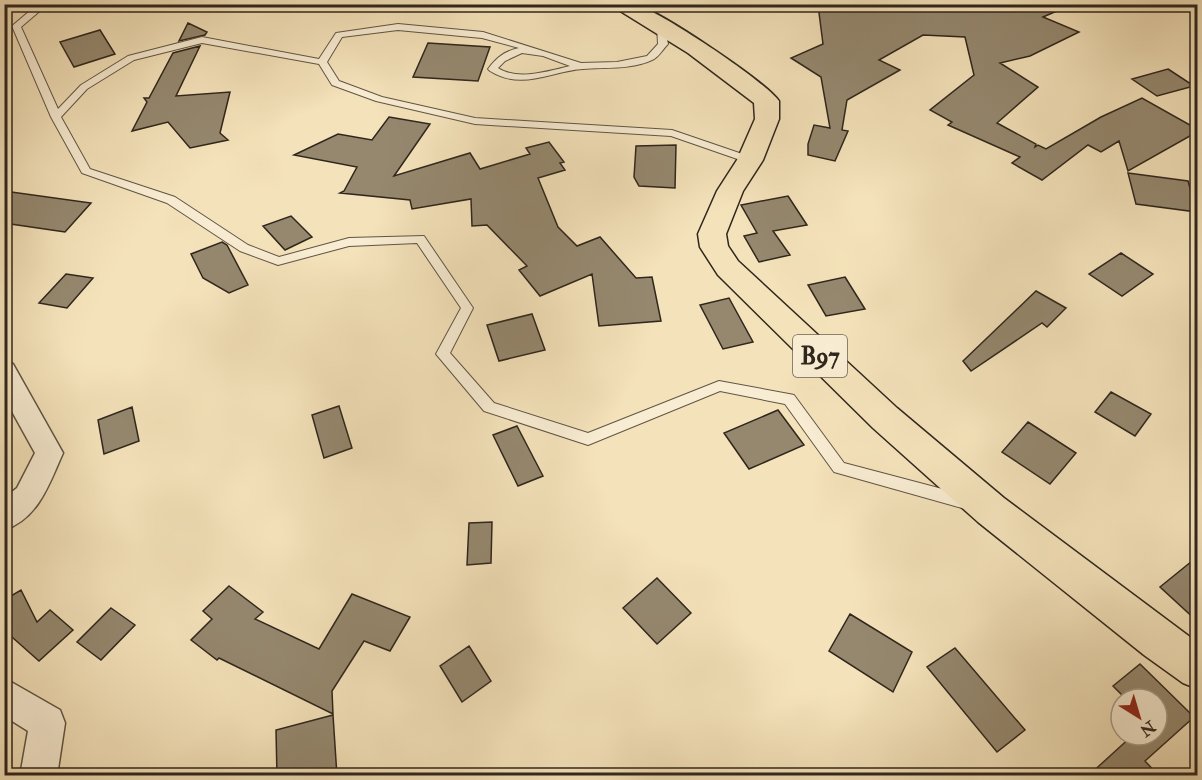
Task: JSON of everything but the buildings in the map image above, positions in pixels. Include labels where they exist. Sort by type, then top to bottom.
[{"type":"main road","name":"B97","points":[[619,4],[661,25],[723,65],[767,101],[765,106],[767,119],[750,160],[730,191],[712,234],[714,246],[728,268],[885,418],[992,510],[1158,641],[1197,668]]},
{"type":"street","points":[[4,371],[49,453],[28,497],[4,517]]},
{"type":"street","points":[[4,695],[47,723],[38,776]]},
{"type":"lane","points":[[44,4],[16,26],[57,117],[86,171],[171,200],[244,248],[278,261],[349,242],[420,239],[467,308],[443,354],[489,408],[588,439],[719,386],[789,399],[839,468],[992,510]]},
{"type":"lane","points":[[528,48],[500,58],[493,69],[504,76],[542,76],[580,66],[617,65],[650,58],[663,44],[661,25]]},
{"type":"lane","points":[[322,62],[339,35],[398,27],[483,34],[580,66]]},
{"type":"lane","points":[[57,117],[84,87],[131,58],[202,40],[322,62],[335,83],[379,99],[475,121],[672,133],[750,160]]}]
